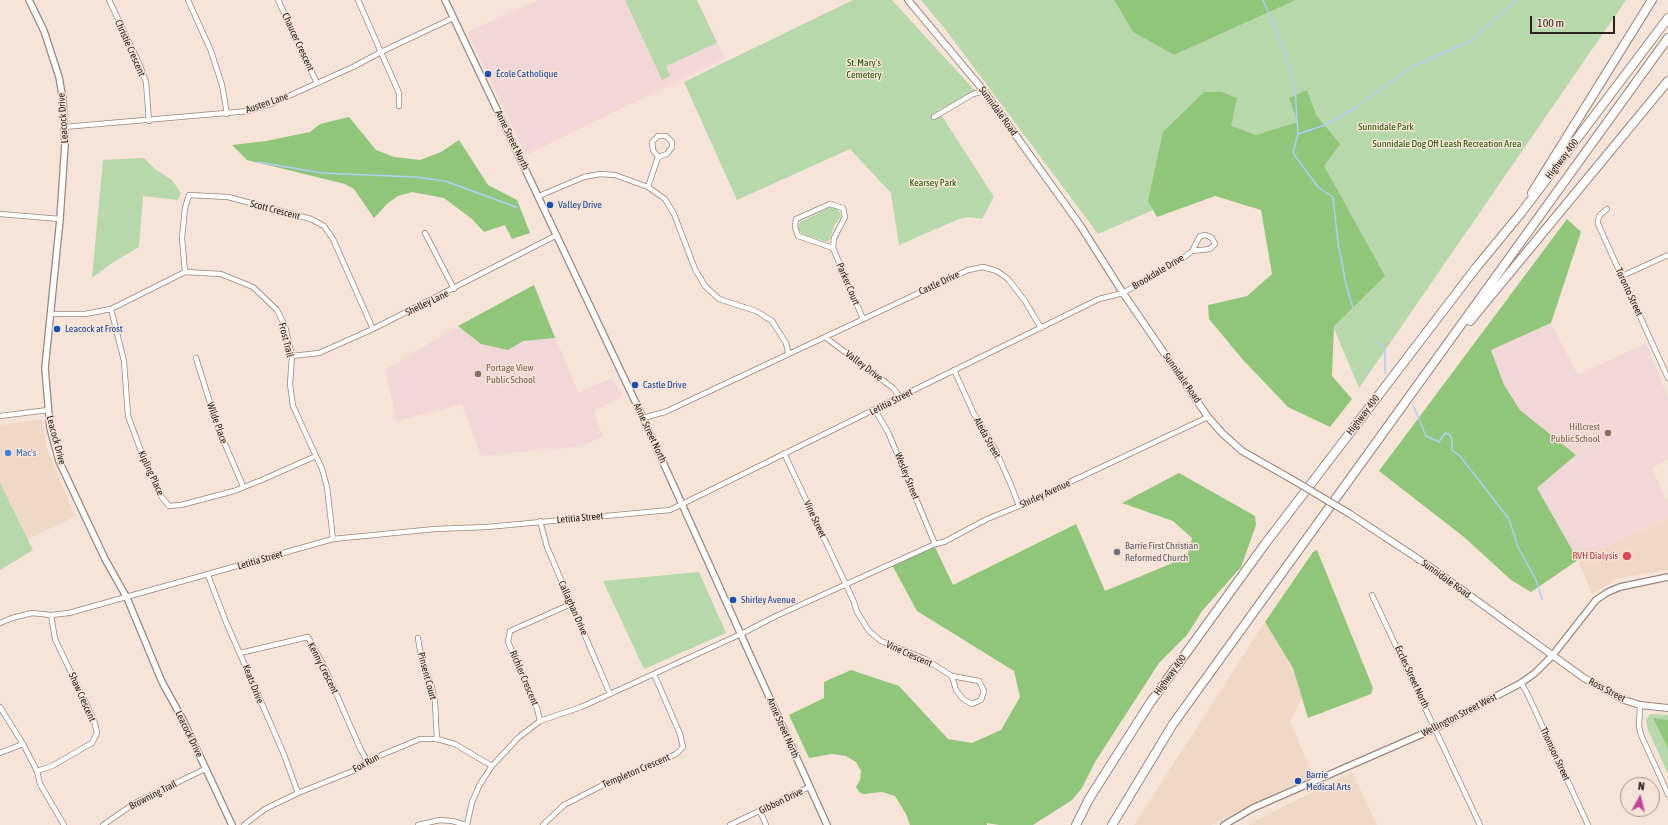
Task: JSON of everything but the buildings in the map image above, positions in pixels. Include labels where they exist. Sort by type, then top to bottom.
[{"type":"highway","points":[[1521,213],[1539,179],[1652,0]]},
{"type":"highway","name":"Highway 400","points":[[1076,825],[1089,799],[1150,703],[1260,550],[1475,269],[1521,213],[1668,18]]},
{"type":"highway","name":"Highway 400","points":[[1112,825],[1174,724],[1668,38]]},
{"type":"highway","points":[[1436,360],[1549,227],[1668,81]]},
{"type":"main road","name":"Sunnidale Road","points":[[908,0],[984,91],[1080,226],[1123,293],[1208,416],[1222,433],[1242,451],[1350,514],[1429,566],[1552,656]]},
{"type":"main road","name":"Ross Street","points":[[1552,656],[1609,693],[1640,704],[1668,708]]},
{"type":"street","name":"Leacock Drive","points":[[29,0],[44,31],[59,77],[63,100],[65,144],[60,219],[45,368],[50,428],[60,461],[105,559],[127,598],[162,682],[183,720],[232,825]]},
{"type":"street","name":"Christie Crescent","points":[[109,0],[139,63],[146,82],[149,121]]},
{"type":"street","points":[[188,0],[211,50],[222,85],[227,114]]},
{"type":"street","name":"Chaucer Crescent","points":[[278,0],[318,83]]},
{"type":"street","points":[[358,0],[399,93],[399,106]]},
{"type":"street","name":"Anne Street North","points":[[445,0],[643,418],[809,787],[828,825]]},
{"type":"street","name":"Austen Lane","points":[[64,127],[149,121],[248,111],[271,104],[318,83],[453,18]]},
{"type":"street","points":[[934,117],[973,94],[984,91]]},
{"type":"street","points":[[658,136],[666,136],[672,142],[672,147],[667,154],[658,157],[653,150],[652,142],[658,136]]},
{"type":"street","points":[[648,187],[658,157]]},
{"type":"street","points":[[539,196],[584,177],[600,174],[615,175],[648,187],[665,199],[674,214],[695,269],[705,286],[719,299],[756,311],[772,321],[786,343],[788,352]]},
{"type":"street","name":"Scott Crescent","points":[[185,272],[182,238],[185,208],[189,195],[228,197],[311,219],[324,226],[333,239],[373,329]]},
{"type":"street","points":[[830,204],[843,208],[846,217],[834,238],[833,248],[798,236],[795,227],[796,218],[830,204]]},
{"type":"street","name":"Toronto Street","points":[[1607,209],[1600,215],[1598,224],[1668,378]]},
{"type":"street","points":[[0,214],[60,219]]},
{"type":"street","points":[[425,234],[454,289]]},
{"type":"street","name":"Shelley Lane","points":[[292,356],[319,353],[373,329],[454,289],[489,269],[557,235]]},
{"type":"street","name":"Brookdale Drive","points":[[1123,293],[1192,251],[1210,249],[1214,244],[1212,238],[1206,235],[1200,236],[1192,251]]},
{"type":"street","name":"Parker Court","points":[[833,248],[863,319]]},
{"type":"street","points":[[1622,276],[1668,255]]},
{"type":"street","name":"Castle Drive","points":[[643,418],[665,412],[788,352],[826,337],[968,270],[983,267],[997,271],[1008,279],[1025,301],[1041,328]]},
{"type":"street","name":"Frost Trail","points":[[50,314],[85,314],[111,309],[185,272],[221,274],[253,287],[277,310],[285,326],[292,356],[290,384],[293,406],[316,456],[328,487],[333,540]]},
{"type":"street","name":"Letitia Street","points":[[0,623],[12,618],[32,614],[51,615],[69,613],[208,575],[279,553],[333,540],[435,529],[487,527],[670,510],[1099,299],[1123,293]]},
{"type":"street","name":"Kipling Place","points":[[111,309],[124,361],[128,416],[141,451],[161,496],[169,506],[181,505],[234,491],[316,456]]},
{"type":"street","name":"Valley Drive","points":[[826,337],[893,388],[900,397]]},
{"type":"street","name":"Wilde Place","points":[[196,358],[218,428],[243,486]]},
{"type":"street","name":"Aleda Street","points":[[954,370],[974,414],[995,449],[1012,485],[1019,506]]},
{"type":"street","points":[[0,416],[48,410]]},
{"type":"street","name":"Wesley Street","points":[[875,410],[888,432],[935,544]]},
{"type":"street","name":"Shirley Avenue","points":[[466,825],[472,802],[480,784],[492,766],[519,737],[540,721],[581,707],[741,634],[776,616],[846,586],[935,544],[944,542],[987,519],[1019,506],[1208,416]]},
{"type":"street","name":"Vine Street","points":[[784,453],[846,586]]},
{"type":"street","name":"Callaghan Drive","points":[[540,521],[547,547],[571,604],[578,616],[610,694]]},
{"type":"street","name":"Keats Drive","points":[[208,575],[226,622],[271,728],[283,752],[298,792]]},
{"type":"street","name":"Wellington Street West","points":[[1224,825],[1253,808],[1436,728],[1521,683],[1535,673],[1552,656],[1585,612],[1602,596],[1620,587],[1668,577]]},
{"type":"street","name":"Vine Crescent","points":[[846,586],[857,612],[869,631],[881,641],[926,659],[952,676],[979,681],[984,691],[981,700],[972,704],[963,699],[956,690],[952,676]]},
{"type":"street","name":"Eccles Street North","points":[[1372,595],[1436,728],[1480,825]]},
{"type":"street","name":"Richler Crescent","points":[[540,721],[537,708],[508,642],[510,631],[571,604]]},
{"type":"street","name":"Shaw Crescent","points":[[37,771],[52,766],[92,743],[97,733],[94,720],[55,639],[51,615]]},
{"type":"street","name":"Kenny Crescent","points":[[240,653],[308,637],[324,666],[367,761]]},
{"type":"street","name":"Pinsent Court","points":[[418,638],[422,662],[434,696],[437,739]]},
{"type":"street","name":"Templeton Crescent","points":[[543,825],[564,806],[603,785],[676,754],[683,746],[680,734],[654,674]]},
{"type":"street","name":"Thomson Street","points":[[1521,683],[1588,825]]},
{"type":"street","points":[[1640,704],[1639,726],[1641,735],[1668,794]]},
{"type":"street","points":[[0,706],[23,744],[37,771],[40,784],[64,825]]},
{"type":"street","name":"Fox Run","points":[[244,825],[265,809],[298,792],[353,771],[367,761],[420,739],[437,739],[461,747],[492,766]]},
{"type":"street","points":[[0,753],[23,744]]},
{"type":"street","name":"Browning Trail","points":[[103,825],[135,803],[205,769]]},
{"type":"street","name":"Gibbon Drive","points":[[730,825],[809,787]]},
{"type":"street","points":[[760,811],[766,825]]},
{"type":"street","points":[[418,825],[440,820],[452,821],[466,825]]},
{"type":"shaded area","points":[[539,0],[697,0],[725,58],[526,155],[467,32]]},
{"type":"shaded area","name":"Portage View Public School","points":[[534,285],[578,392],[612,378],[623,396],[593,411],[603,436],[582,446],[481,456],[462,404],[397,421],[385,370],[458,326]]},
{"type":"shaded area","name":"Hillcrest Public School","points":[[1551,323],[1578,375],[1646,343],[1668,398],[1668,459],[1652,468],[1668,504],[1668,518],[1578,560],[1537,488],[1576,455],[1520,410],[1504,385],[1491,350]]},
{"type":"shaded area","points":[[42,419],[47,448],[75,517],[27,539],[0,484],[0,425]]},
{"type":"shaded area","points":[[1668,518],[1668,570],[1619,578],[1592,594],[1578,560]]},
{"type":"shaded area","points":[[1265,622],[1293,668],[1302,699],[1290,721],[1313,776],[1211,825],[1134,825]]},
{"type":"shaded area","points":[[1352,772],[1377,825],[1249,825],[1249,824]]},
{"type":"green space","points":[[625,0],[697,0],[717,43],[666,66],[670,76],[662,80]]},
{"type":"green space","name":"St. Mary's Cemetery","points":[[853,0],[892,0],[977,93],[938,110],[994,197],[982,219],[969,217],[959,219],[899,245],[891,193],[850,149],[737,200],[684,82]]},
{"type":"green space","name":"Sunnidale Park","points":[[921,0],[1114,0],[1133,32],[1174,55],[1296,0],[1626,0],[1359,388],[1264,162],[1098,234],[949,34]]},
{"type":"green space","points":[[1114,0],[1296,0],[1174,55],[1133,32]]},
{"type":"green space","points":[[1307,90],[1316,115],[1340,144],[1324,166],[1385,276],[1334,326],[1332,376],[1352,399],[1330,427],[1288,407],[1244,361],[1209,319],[1208,305],[1247,296],[1272,274],[1261,210],[1215,196],[1157,217],[1148,201],[1163,132],[1204,92],[1221,92],[1237,98],[1231,126],[1256,135],[1298,122],[1289,98]]},
{"type":"green space","points":[[349,117],[376,150],[394,157],[420,160],[441,152],[459,140],[488,185],[517,200],[530,233],[512,239],[505,225],[484,232],[472,219],[444,198],[412,192],[398,196],[388,203],[374,218],[354,189],[345,184],[247,160],[232,145],[266,141],[310,132],[320,124]]},
{"type":"green space","points":[[144,158],[155,169],[172,180],[181,193],[178,200],[143,196],[139,247],[112,263],[92,278],[103,160]]},
{"type":"green space","points":[[831,207],[836,208],[839,211],[841,217],[834,226],[830,239],[827,242],[802,234],[798,228],[800,222]]},
{"type":"green space","points":[[1567,219],[1581,232],[1551,323],[1491,350],[1504,385],[1520,410],[1576,455],[1537,488],[1578,560],[1531,592],[1511,580],[1464,537],[1379,471]]},
{"type":"green space","points":[[534,285],[555,338],[523,341],[508,350],[481,344],[458,326]]},
{"type":"green space","points":[[1179,473],[1255,516],[1256,525],[1241,567],[1202,611],[1187,635],[1159,663],[1095,762],[1082,788],[1072,800],[1033,825],[999,825],[987,823],[987,825],[910,825],[906,814],[895,796],[882,792],[863,794],[859,792],[856,787],[860,780],[861,771],[856,762],[846,756],[832,754],[809,758],[789,715],[824,698],[824,682],[851,670],[899,686],[948,739],[972,743],[1001,730],[1020,697],[1014,671],[917,611],[892,565],[934,545],[953,585],[1076,524],[1105,591],[1187,557],[1192,538],[1173,521],[1122,503]]},
{"type":"green space","points":[[0,483],[33,550],[0,570]]},
{"type":"green space","points":[[1317,550],[1373,688],[1371,694],[1308,718],[1293,668],[1265,622],[1313,552]]},
{"type":"green space","points":[[699,572],[726,633],[644,669],[603,581]]},
{"type":"green space","points":[[1650,714],[1668,715],[1668,774],[1648,730],[1646,720]]},
{"type":"green space","points":[[1653,718],[1668,720],[1668,748]]},
{"type":"waterway","points":[[1263,0],[1285,52],[1295,89],[1298,134],[1293,153],[1318,187],[1333,197],[1338,243],[1346,284],[1353,308]]},
{"type":"waterway","points":[[1298,134],[1325,125],[1352,110],[1412,67],[1470,41],[1517,0]]},
{"type":"waterway","points":[[258,162],[322,173],[415,177],[445,181],[516,207]]},
{"type":"waterway","points":[[1378,342],[1385,349],[1385,373]]},
{"type":"waterway","points":[[1414,407],[1426,436],[1439,442],[1445,433],[1450,435],[1452,439],[1452,450],[1460,456],[1509,519],[1518,547],[1536,580],[1542,599]]},
{"type":"place","name":"École Catholique","points":[[488,74]]},
{"type":"place","name":"Valley Drive","points":[[550,205]]},
{"type":"place","name":"Leacock at Frost","points":[[57,329]]},
{"type":"place","name":"Portage View Public School","points":[[478,374]]},
{"type":"place","name":"Castle Drive","points":[[635,385]]},
{"type":"place","name":"Hillcrest Public School","points":[[1608,433]]},
{"type":"place","name":"Mac's","points":[[8,453]]},
{"type":"place","name":"Barrie First Christian Reformed Church","points":[[1117,552]]},
{"type":"place","name":"RVH Dialysis","points":[[1627,556]]},
{"type":"place","name":"Shirley Avenue","points":[[733,600]]},
{"type":"place","name":"Barrie Medical Arts","points":[[1298,781]]},
{"type":"park label","name":"Sunnidale Dog Off Leash Recreation Area","points":[[1447,144]]},
{"type":"park label","name":"Kearsey Park","points":[[933,183]]}]
